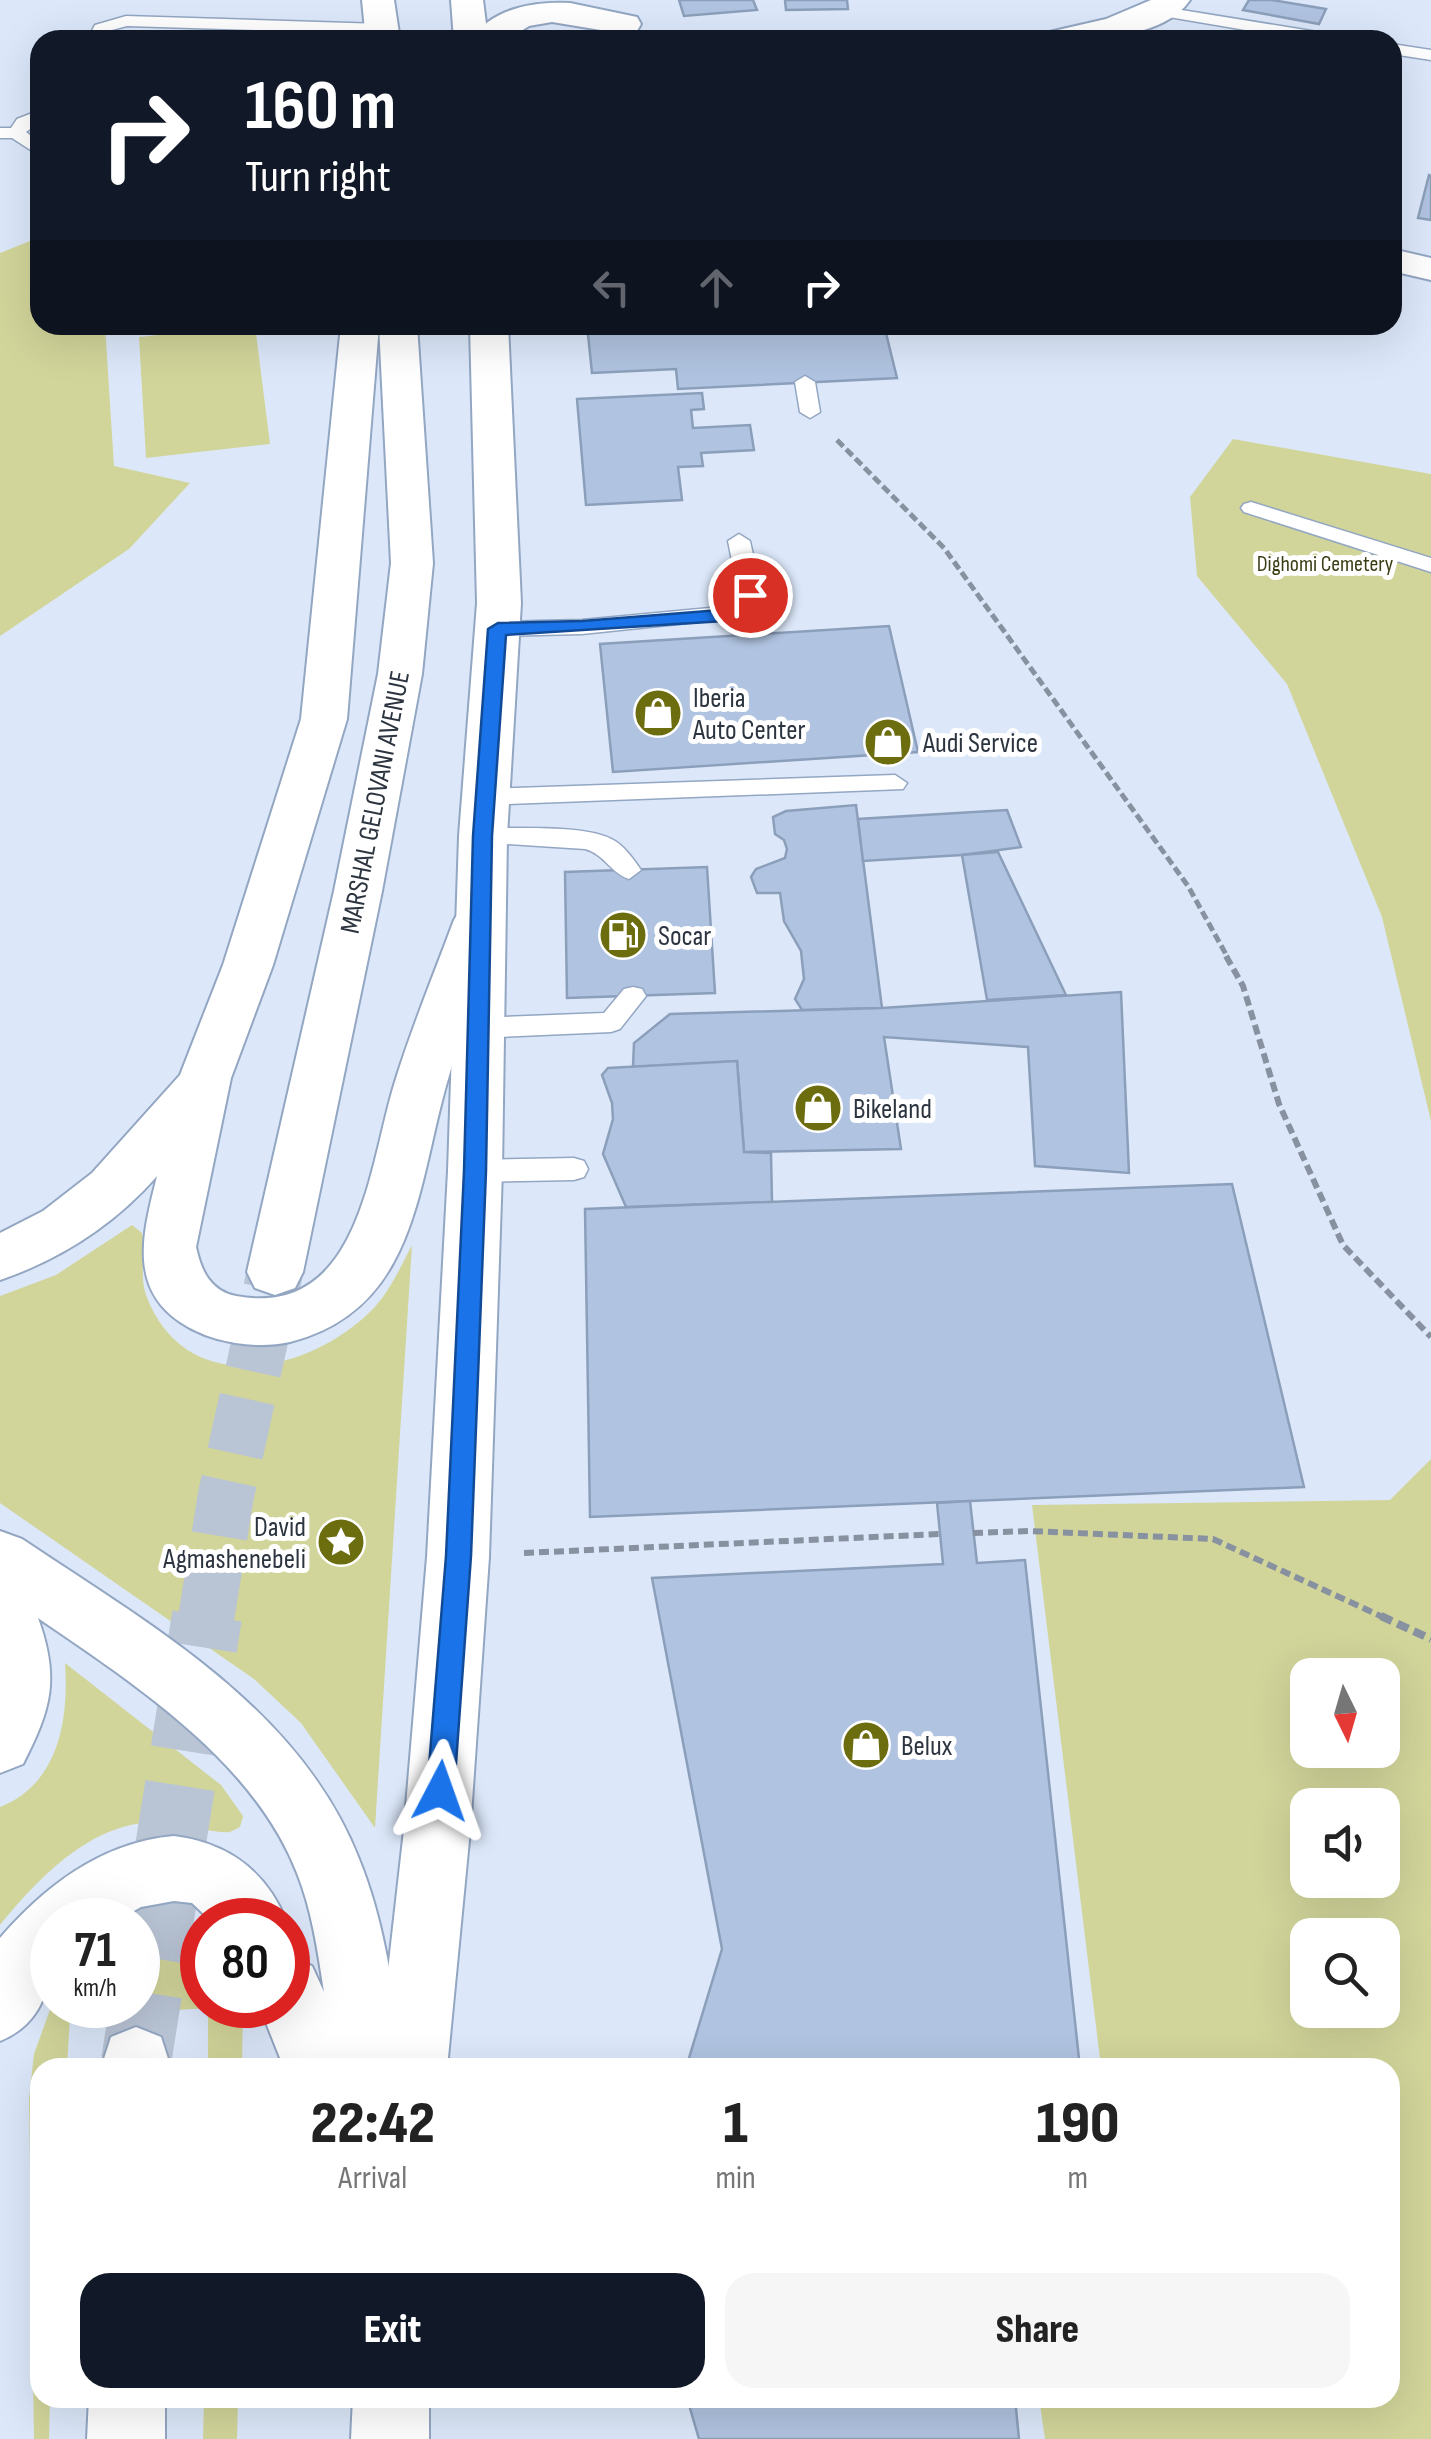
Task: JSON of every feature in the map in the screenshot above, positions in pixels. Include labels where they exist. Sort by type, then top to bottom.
[{"type":"main road","points":[[467,0],[470,30]]},
{"type":"main road","points":[[587,0],[634,30]]},
{"type":"main road","points":[[1101,30],[1165,5]]},
{"type":"main road","points":[[498,30],[508,21],[553,10],[589,13],[632,30]]},
{"type":"main road","points":[[1402,262],[1431,269]]},
{"type":"main road","points":[[359,335],[324,719],[248,965],[205,1078],[172,1217],[168,1247],[172,1274],[187,1298],[213,1314],[240,1321],[284,1320],[324,1305],[368,1263],[381,1233],[420,1086],[480,917]]},
{"type":"main road","name":"MARSHAL GELOVANI AVENUE","points":[[274,1272],[358,890],[400,674],[412,563],[399,335]]},
{"type":"main road","points":[[413,2058],[437,1830],[458,1556],[475,1171],[484,816],[498,629],[490,335]]},
{"type":"main road","points":[[0,1257],[43,1238],[95,1206],[130,1172],[205,1078]]},
{"type":"main road","points":[[0,1558],[168,1674],[243,1742],[305,1818],[343,1908],[367,2058]]},
{"type":"main road","points":[[0,1601],[20,1651],[22,1682],[16,1712],[0,1742]]},
{"type":"main road","points":[[89,1898],[118,1881],[151,1871],[179,1870],[214,1880],[231,1898]]},
{"type":"main road","points":[[0,2006],[30,1956]]},
{"type":"main road","points":[[304,2028],[316,2058]]},
{"type":"main road","points":[[126,2439],[127,2408]]},
{"type":"main road","points":[[390,2408],[390,2439]]},
{"type":"lane","points":[[1165,5],[1287,30]]},
{"type":"lane","points":[[100,30],[113,23],[232,17],[381,23]]},
{"type":"lane","points":[[1402,51],[1431,56]]},
{"type":"lane","points":[[30,120],[8,133],[30,145]]},
{"type":"lane","points":[[804,382],[810,412]]},
{"type":"lane","points":[[1251,508],[1431,564]]},
{"type":"lane","points":[[498,629],[582,627],[737,612],[748,604],[750,595],[739,541]]},
{"type":"lane","points":[[484,816],[895,784]]},
{"type":"lane","points":[[484,816],[606,846],[628,870]]},
{"type":"lane","points":[[476,1028],[611,1022],[633,996]]},
{"type":"lane","points":[[475,1171],[574,1170]]},
{"type":"path","points":[[810,412],[944,548],[1188,886],[1243,986],[1279,1104],[1343,1245],[1431,1338]]},
{"type":"path","points":[[973,1533],[1029,1530],[1213,1539],[1431,1639]]},
{"type":"path","points":[[458,1556],[940,1534]]},
{"type":"green space","points":[[30,241],[30,335],[106,335],[114,466],[190,483],[129,549],[0,636],[0,253]]},
{"type":"green space","points":[[256,335],[270,444],[146,458],[139,337]]},
{"type":"green space","name":"Dighomi Cemetery","points":[[1233,439],[1431,474],[1431,1121],[1382,917],[1287,684],[1197,576],[1190,497]]},
{"type":"green space","points":[[132,1225],[142,1233],[146,1295],[164,1328],[189,1351],[217,1363],[249,1366],[282,1361],[314,1350],[345,1333],[383,1296],[412,1245],[375,1828],[301,1723],[254,1679],[0,1503],[0,1296],[56,1275]]},
{"type":"green space","points":[[1431,1459],[1431,2439],[1045,2439],[1040,2408],[1400,2408],[1400,2058],[1100,2058],[1032,1505],[1390,1500]]},
{"type":"green space","points":[[65,1663],[221,1785],[243,1816],[240,1827],[230,1832],[168,1822],[142,1823],[94,1839],[53,1869],[0,1925],[0,1807],[20,1797],[48,1766],[62,1727]]},
{"type":"green space","points":[[180,1920],[180,2010],[160,2011],[160,1922]]},
{"type":"green space","points":[[43,2028],[69,2028],[68,2058],[34,2058]]},
{"type":"green space","points":[[208,2028],[243,2028],[242,2058],[208,2058]]},
{"type":"green space","points":[[34,2408],[50,2408],[49,2439],[34,2439]]},
{"type":"green space","points":[[204,2408],[238,2408],[237,2439],[203,2439]]},
{"type":"building","points":[[679,0],[753,0],[757,10],[684,16]]},
{"type":"building","points":[[785,0],[847,0],[848,9],[786,10]]},
{"type":"building","points":[[1249,0],[1326,9],[1319,24],[1243,10]]},
{"type":"building","points":[[1431,176],[1431,220],[1418,218]]},
{"type":"building","points":[[588,335],[886,335],[897,378],[678,389],[676,369],[592,373]]},
{"type":"building","points":[[702,393],[704,409],[691,410],[693,428],[750,425],[754,450],[701,453],[703,466],[678,467],[682,500],[586,505],[577,399]]},
{"type":"building","points":[[889,626],[918,752],[613,772],[600,644]]},
{"type":"building","points":[[856,805],[882,1008],[802,1010],[795,999],[804,979],[801,951],[784,921],[780,893],[757,893],[751,877],[756,869],[785,858],[787,849],[784,840],[775,834],[773,817],[786,811]]},
{"type":"building","points":[[1007,810],[1021,847],[863,861],[858,819]]},
{"type":"building","points":[[998,852],[1066,995],[987,1000],[962,855]]},
{"type":"building","points":[[707,867],[715,993],[567,998],[565,872]]},
{"type":"building","name":"Bikeland","points":[[1121,992],[1129,1173],[1035,1166],[1028,1047],[884,1037],[901,1149],[744,1152],[737,1061],[633,1067],[634,1043],[670,1014],[882,1008]]},
{"type":"building","points":[[737,1061],[744,1152],[771,1153],[772,1202],[626,1207],[603,1154],[613,1119],[602,1075],[608,1068]]},
{"type":"building","points":[[1232,1184],[1304,1487],[590,1517],[585,1209]]},
{"type":"building","points":[[970,1501],[977,1563],[1025,1560],[1079,2058],[689,2058],[722,1949],[652,1578],[943,1564],[937,1503]]},
{"type":"building","points":[[690,2408],[1016,2408],[1019,2439],[699,2439]]},
{"type":"tunnel","points":[[206,1619],[226,1495],[275,1272]]},
{"type":"tunnel","points":[[137,2058],[207,1616]]},
{"type":"place","name":"Iberia Auto Center","points":[[658,713]]},
{"type":"place","name":"Audi Service","points":[[888,742]]},
{"type":"place","name":"Socar","points":[[623,935]]},
{"type":"place","name":"Bikeland","points":[[818,1108]]},
{"type":"place","name":"David Agmashenebeli","points":[[341,1542]]},
{"type":"place","name":"Belux","points":[[866,1745]]},
{"type":"route","points":[[440,1791],[458,1556],[475,1171],[482,836],[498,629],[724,616],[748,604],[750,595]]}]
